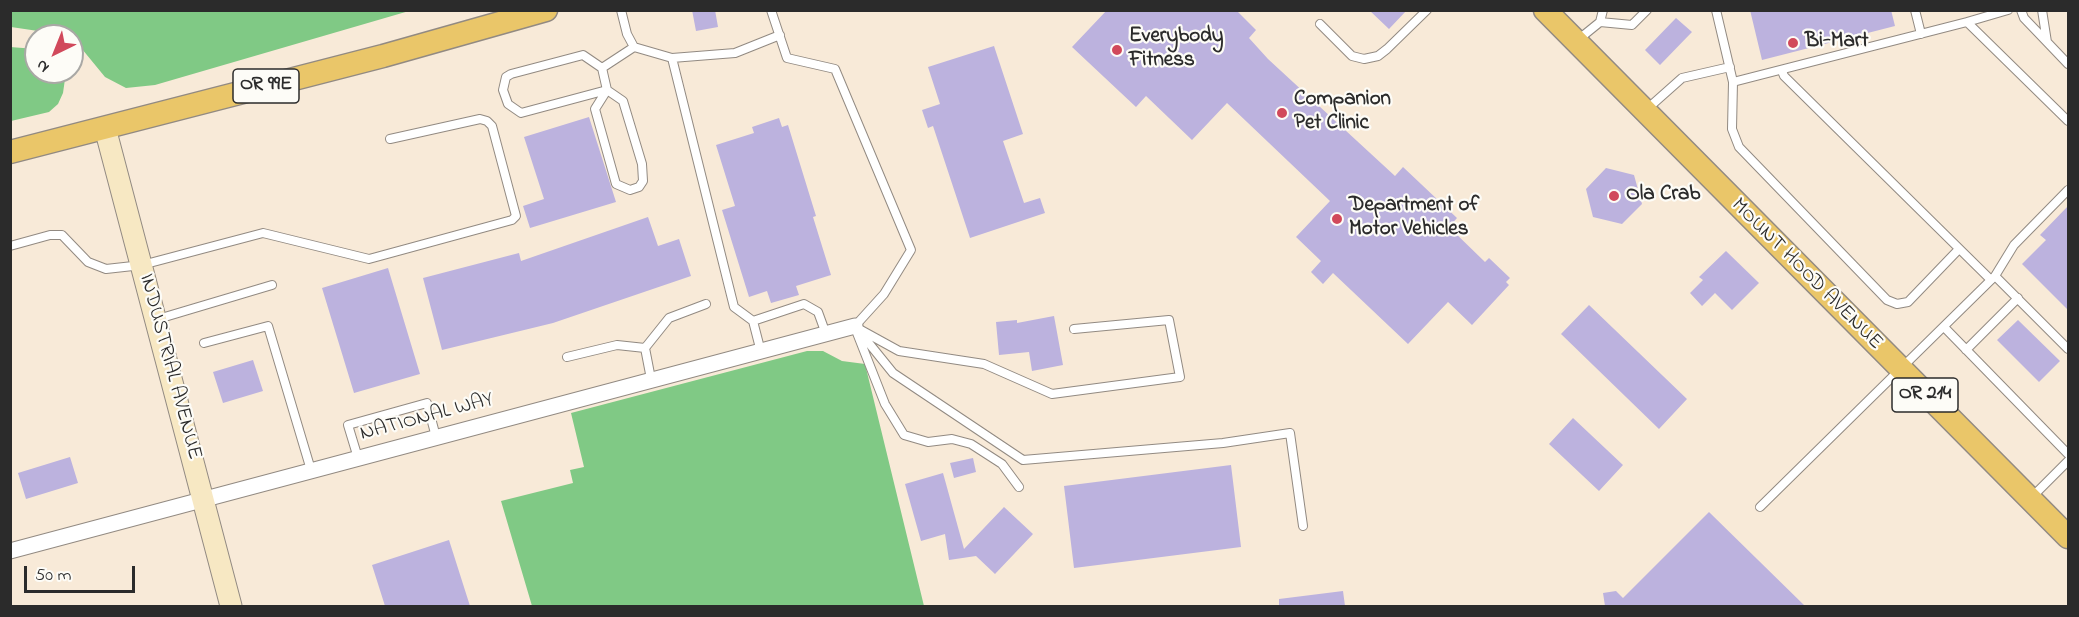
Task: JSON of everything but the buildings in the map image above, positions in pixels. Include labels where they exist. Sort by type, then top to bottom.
[{"type":"main road","name":"OR 99E","points":[[10,152],[546,10]]},
{"type":"main road","name":"MOUNT HOOD AVENUE","points":[[1545,10],[1899,369],[2030,499],[2063,528]]},
{"type":"street","name":"INDUSTRIAL AVENUE","points":[[105,128],[231,606]]},
{"type":"street","name":"NATIONAL WAY","points":[[10,551],[855,326]]},
{"type":"lane","points":[[621,10],[627,34],[634,47],[672,58],[735,53],[780,35]]},
{"type":"lane","points":[[771,10],[787,58],[835,69],[911,250],[884,294],[855,326]]},
{"type":"lane","points":[[1320,24],[1352,56],[1364,58],[1378,56],[1387,50],[1427,10]]},
{"type":"lane","points":[[1575,42],[1600,22],[1603,10]]},
{"type":"lane","points":[[1600,22],[1632,25],[1647,10]]},
{"type":"lane","points":[[1716,10],[1733,82],[1732,129],[1739,147],[1887,300],[1897,304],[1908,302],[1959,249]]},
{"type":"lane","points":[[1915,10],[1921,34]]},
{"type":"lane","points":[[1733,82],[2008,10]]},
{"type":"lane","points":[[2021,10],[2024,18],[2068,64]]},
{"type":"lane","points":[[2042,10],[2049,40],[2047,42]]},
{"type":"lane","points":[[1967,22],[2068,121]]},
{"type":"lane","points":[[602,68],[634,47]]},
{"type":"lane","points":[[607,90],[521,113],[508,104],[503,90],[504,83],[511,74],[583,56],[602,68],[607,90],[622,101],[642,164],[643,181],[639,187],[630,190],[616,184],[595,109],[607,90]]},
{"type":"lane","points":[[672,58],[734,307],[753,321],[761,352]]},
{"type":"lane","points":[[1644,111],[1682,78],[1730,68]]},
{"type":"lane","points":[[1782,70],[1784,76],[1959,249],[2018,298],[2068,350]]},
{"type":"lane","points":[[10,246],[50,235],[62,236],[88,262],[106,269],[142,265],[263,233],[369,259],[512,220],[516,216],[492,126],[487,121],[480,119],[390,139]]},
{"type":"lane","points":[[1760,507],[1993,278],[2014,245],[2068,190]]},
{"type":"lane","points":[[156,319],[272,285]]},
{"type":"lane","points":[[1966,350],[2018,298]]},
{"type":"lane","points":[[651,379],[645,348],[669,318],[706,304]]},
{"type":"lane","points":[[753,321],[804,304],[818,312],[826,334]]},
{"type":"lane","points":[[855,326],[899,351],[984,364],[1052,394],[1180,376],[1169,320],[1074,329]]},
{"type":"lane","points":[[204,343],[268,326],[311,470]]},
{"type":"lane","points":[[855,326],[885,404],[903,435],[928,442],[952,439],[971,444],[1002,464],[1019,487]]},
{"type":"lane","points":[[855,326],[893,373],[1023,460],[1223,443],[1290,433],[1304,526]]},
{"type":"lane","points":[[1944,327],[2068,454]]},
{"type":"lane","points":[[567,357],[617,345],[645,348]]},
{"type":"lane","points":[[358,458],[348,425],[427,403],[436,437]]},
{"type":"lane","points":[[2030,499],[2068,461]]},
{"type":"green space","points":[[11,10],[409,10],[155,85],[126,88],[105,77],[84,51],[84,24],[24,24],[24,29],[11,27]]},
{"type":"green space","points":[[10,47],[24,48],[24,84],[64,84],[63,93],[58,104],[49,112],[11,121]]},
{"type":"green space","points":[[807,351],[823,351],[842,361],[865,364],[924,606],[532,606],[501,501],[573,483],[570,470],[584,467],[571,413]]},
{"type":"place","name":"Bi-Mart","points":[[1793,43]]},
{"type":"place","name":"Everybody Fitness","points":[[1117,50]]},
{"type":"place","name":"Companion Pet Clinic","points":[[1282,113]]},
{"type":"place","name":"Ola Crab","points":[[1614,196]]},
{"type":"place","name":"Department of Motor Vehicles","points":[[1337,219]]}]
